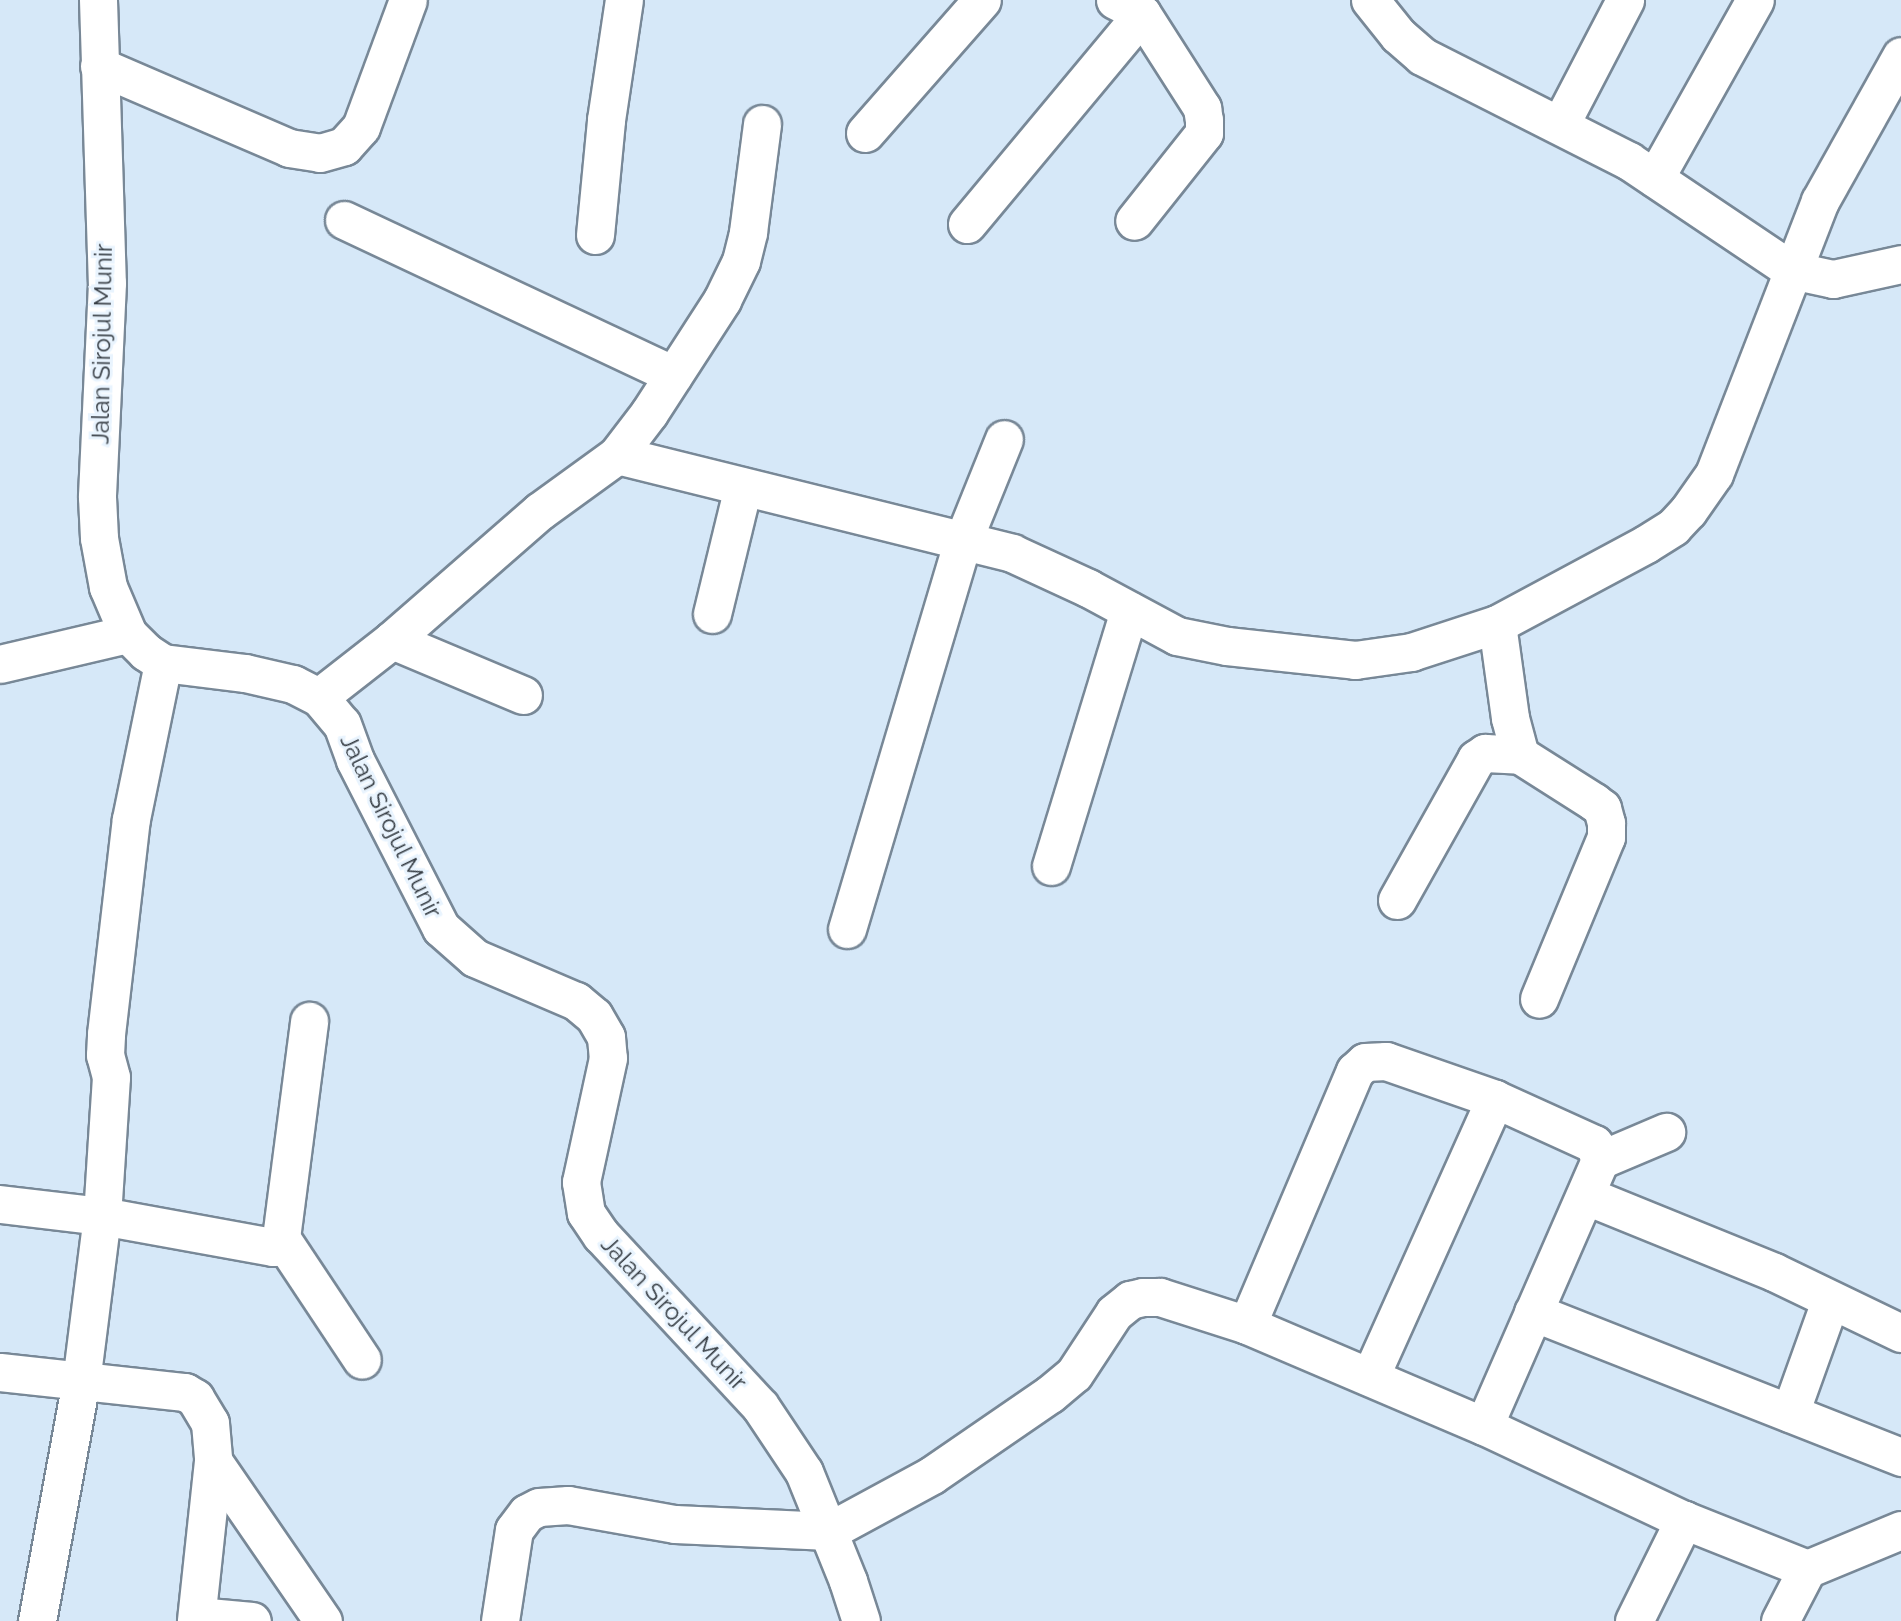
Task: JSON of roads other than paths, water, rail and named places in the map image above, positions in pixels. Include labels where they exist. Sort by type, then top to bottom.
[{"type":"street","name":"Jalan Sirojul Munir","points":[[98,0],[107,283],[97,497],[99,538],[108,587],[128,634],[146,652],[163,663],[245,673],[293,684],[318,697],[342,724],[355,760],[440,928],[475,958],[576,1001],[594,1016],[606,1037],[608,1058],[581,1182],[586,1213],[601,1235],[760,1406],[804,1472],[829,1531],[861,1621]]},
{"type":"street","points":[[99,66],[289,148],[320,153],[344,146],[362,127],[408,0]]},
{"type":"street","points":[[865,133],[982,0]]},
{"type":"street","points":[[1370,0],[1398,35],[1422,56],[1560,125],[1655,178],[1791,270],[1833,279],[1901,264]]},
{"type":"street","points":[[1560,125],[1625,0]]},
{"type":"street","points":[[1655,178],[1755,0]]},
{"type":"street","points":[[595,235],[606,120],[631,3]]},
{"type":"street","points":[[967,224],[1128,7],[1202,108],[1204,133],[1134,221]]},
{"type":"street","points":[[617,455],[962,543],[1012,553],[1177,636],[1227,646],[1354,660],[1411,652],[1497,624],[1646,544],[1673,527],[1688,511],[1714,474],[1819,201],[1901,56]]},
{"type":"street","points":[[318,697],[391,640],[540,511],[617,455],[649,414],[722,300],[741,261],[748,232],[762,124]]},
{"type":"street","points":[[344,220],[673,374]]},
{"type":"street","points":[[848,929],[962,543],[1004,439]]},
{"type":"street","points":[[712,614],[743,487]]},
{"type":"street","points":[[1051,866],[1129,611]]},
{"type":"street","points":[[1497,624],[1510,718],[1520,755]]},
{"type":"street","points":[[0,664],[128,634]]},
{"type":"street","points":[[391,640],[523,695]]},
{"type":"street","points":[[37,1621],[80,1382],[102,1216],[111,1077],[105,1055],[106,1034],[131,819],[163,663]]},
{"type":"street","points":[[1397,900],[1476,759],[1485,753],[1520,755],[1594,802],[1602,808],[1606,837],[1539,999]]},
{"type":"street","points":[[309,1021],[277,1242],[362,1360]]},
{"type":"street","points":[[1247,1325],[1355,1071],[1366,1062],[1386,1061],[1495,1099],[1594,1144],[1600,1151],[1600,1160],[1587,1196],[1484,1426]]},
{"type":"street","points":[[1370,1377],[1495,1099]]},
{"type":"street","points":[[1600,1160],[1666,1132]]},
{"type":"street","points":[[1587,1196],[1774,1272],[1901,1333]]},
{"type":"street","points":[[0,1204],[277,1242]]},
{"type":"street","points":[[500,1621],[514,1530],[527,1513],[539,1507],[568,1506],[675,1524],[829,1531],[932,1475],[1064,1384],[1114,1312],[1130,1300],[1160,1297],[1247,1325],[1484,1426],[1684,1520],[1807,1569]]},
{"type":"street","points":[[1790,1413],[1830,1301]]},
{"type":"street","points":[[1533,1312],[1901,1457]]},
{"type":"street","points":[[0,1372],[190,1395],[210,1423],[213,1461],[196,1618],[252,1621]]},
{"type":"street","points":[[213,1461],[323,1621]]},
{"type":"street","points":[[1634,1621],[1684,1520]]},
{"type":"street","points":[[1780,1621],[1807,1569],[1901,1530]]}]
